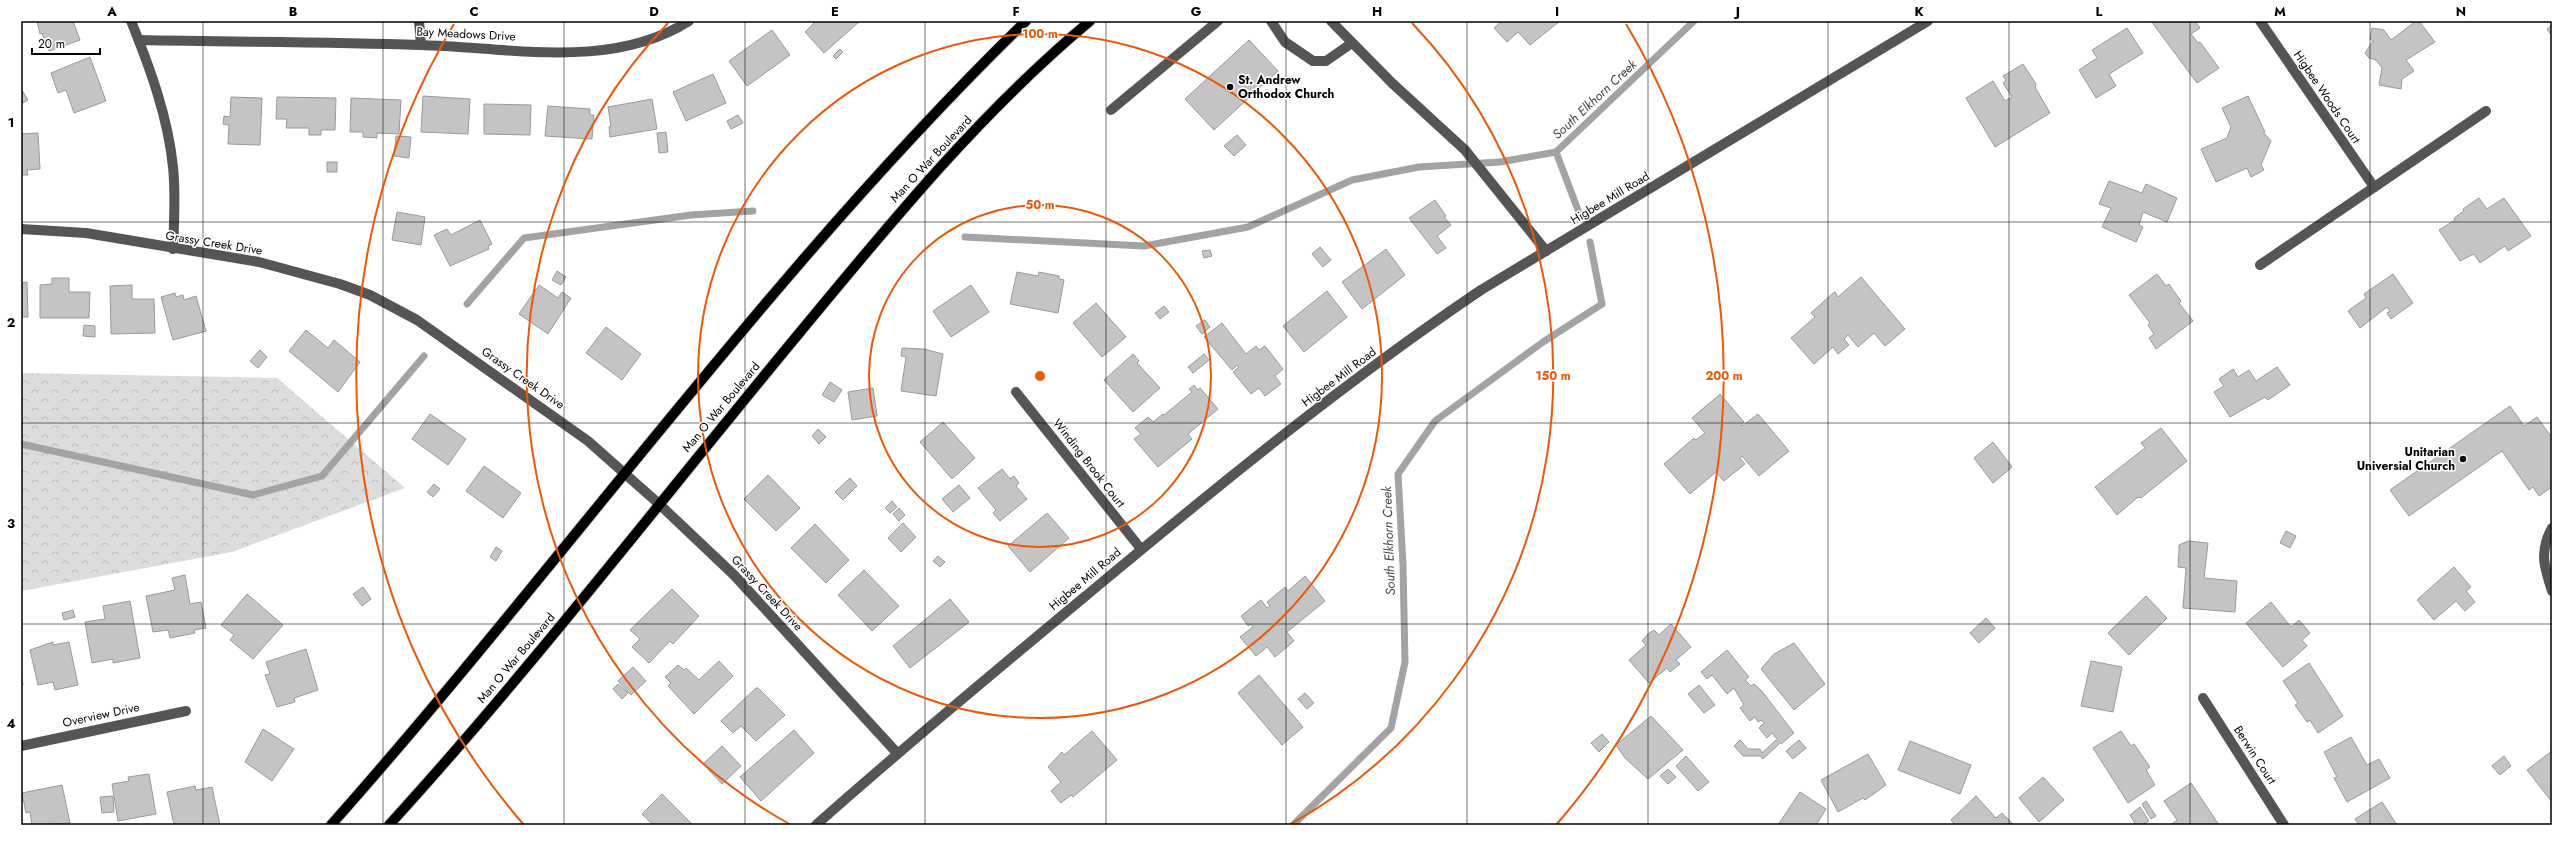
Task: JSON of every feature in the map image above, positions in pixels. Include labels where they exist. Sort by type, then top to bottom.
[{"type":"main road","points":[[331,825],[409,737],[801,262],[908,141],[1026,21]]},
{"type":"main road","name":"Man O War Boulevard","points":[[389,825],[533,657],[658,503],[912,197],[1029,77],[1090,21]]},
{"type":"street","points":[[131,21],[157,91],[173,166],[175,197],[173,249]]},
{"type":"street","points":[[419,21],[421,45]]},
{"type":"street","name":"Bay Meadows Drive","points":[[139,40],[421,45],[572,53],[609,50],[677,29],[689,21]]},
{"type":"street","points":[[1111,110],[1218,21]]},
{"type":"street","points":[[1271,21],[1284,42],[1313,61],[1326,61],[1352,43]]},
{"type":"street","points":[[1331,21],[1352,43],[1465,150],[1500,191],[1546,251]]},
{"type":"street","name":"Higbee Mill Road","points":[[816,825],[897,753],[1141,550],[1353,381],[1481,290],[1928,21]]},
{"type":"street","name":"Higbee Woods Court","points":[[2260,21],[2374,187]]},
{"type":"street","points":[[2260,264],[2486,111]]},
{"type":"street","name":"Grassy Creek Drive","points":[[21,228],[86,233],[173,249],[259,262],[340,284],[370,295],[416,320],[533,400],[588,441],[658,503],[734,575],[897,753]]},
{"type":"street","name":"Winding Brook Court","points":[[1016,392],[1141,550]]},
{"type":"street","points":[[2552,528],[2545,540],[2543,561],[2552,591]]},
{"type":"street","name":"Berwin Court","points":[[2203,698],[2284,825]]},
{"type":"street","name":"Overview Drive","points":[[21,746],[186,711]]},
{"type":"green space","points":[[21,373],[277,378],[405,488],[232,552],[21,591]]},
{"type":"building","points":[[37,21],[73,21],[80,40],[49,51],[42,33],[40,34]]},
{"type":"building","points":[[816,21],[860,21],[824,53],[805,32]]},
{"type":"building","points":[[1502,21],[1560,21],[1530,45],[1518,32],[1507,42],[1494,28]]},
{"type":"building","points":[[2151,21],[2195,21],[2200,28],[2191,34],[2198,43],[2200,42],[2219,68],[2197,83]]},
{"type":"building","points":[[2416,21],[2419,21],[2435,42],[2406,60],[2414,71],[2402,79],[2401,89],[2379,85],[2382,68],[2376,60],[2369,58],[2365,53],[2373,41],[2370,39],[2372,28],[2384,30],[2391,40]]},
{"type":"building","points":[[2552,25],[2552,36],[2547,29]]},
{"type":"building","points":[[2127,28],[2143,53],[2109,74],[2116,86],[2096,98],[2079,70],[2097,58],[2092,50]]},
{"type":"building","points":[[772,30],[790,55],[747,86],[729,61]]},
{"type":"building","name":"St. Andrew Orthodox Church","points":[[1249,40],[1278,71],[1214,130],[1185,99]]},
{"type":"building","points":[[840,49],[843,52],[836,59],[833,56]]},
{"type":"building","points":[[90,57],[106,101],[74,113],[66,90],[58,93],[51,73]]},
{"type":"building","points":[[2023,64],[2036,84],[2035,87],[2050,113],[1995,147],[1966,98],[1993,81],[2005,101],[2012,97],[2003,83],[2006,80],[2003,76]]},
{"type":"building","points":[[713,74],[726,103],[686,121],[673,92]]},
{"type":"building","points":[[22,90],[28,100],[21,104],[21,91]]},
{"type":"building","points":[[423,96],[470,99],[468,134],[421,132]]},
{"type":"building","points":[[2248,96],[2265,132],[2263,132],[2271,141],[2261,165],[2264,170],[2251,177],[2247,168],[2216,182],[2201,149],[2227,138],[2231,127],[2222,108]]},
{"type":"building","points":[[231,97],[262,98],[260,145],[228,144],[229,125],[223,124],[224,116],[230,117]]},
{"type":"building","points":[[277,97],[336,98],[335,130],[321,130],[321,135],[309,135],[309,128],[286,128],[287,119],[276,119]]},
{"type":"building","points":[[351,98],[401,100],[399,134],[377,133],[377,138],[363,137],[363,132],[350,132]]},
{"type":"building","points":[[652,99],[657,129],[610,137],[609,127],[611,126],[608,107]]},
{"type":"building","points":[[484,104],[531,105],[530,135],[484,134]]},
{"type":"building","points":[[548,106],[590,109],[590,115],[594,115],[592,139],[545,136]]},
{"type":"building","points":[[738,115],[743,123],[731,129],[727,121]]},
{"type":"building","points":[[666,132],[668,152],[659,153],[657,133]]},
{"type":"building","points":[[38,133],[40,169],[27,170],[28,175],[21,175],[21,134]]},
{"type":"building","points":[[1237,135],[1246,145],[1234,156],[1224,146]]},
{"type":"building","points":[[396,136],[411,137],[409,158],[394,156]]},
{"type":"building","points":[[327,162],[337,162],[337,172],[327,172]]},
{"type":"building","points":[[2109,181],[2142,193],[2146,184],[2177,198],[2167,222],[2143,212],[2139,225],[2143,227],[2136,242],[2102,227],[2111,208],[2099,204]]},
{"type":"building","points":[[2479,198],[2487,209],[2504,198],[2531,236],[2508,251],[2505,246],[2480,263],[2474,254],[2460,261],[2439,230],[2455,220],[2454,218],[2464,211],[2463,209]]},
{"type":"building","points":[[1435,200],[1446,216],[1444,217],[1451,225],[1437,236],[1446,248],[1437,254],[1409,218]]},
{"type":"building","points":[[397,212],[425,217],[421,245],[392,240]]},
{"type":"building","points":[[480,220],[492,244],[488,246],[489,249],[450,266],[434,235],[447,229],[451,235]]},
{"type":"building","points":[[1320,247],[1331,260],[1323,267],[1312,254]]},
{"type":"building","points":[[1386,249],[1405,275],[1362,309],[1342,282]]},
{"type":"building","points":[[1210,250],[1212,256],[1204,258],[1202,251]]},
{"type":"building","points":[[557,271],[566,277],[561,285],[552,280]]},
{"type":"building","points":[[1017,272],[1038,276],[1039,272],[1059,276],[1059,279],[1064,280],[1058,313],[1010,304]]},
{"type":"building","points":[[2157,274],[2166,286],[2169,284],[2181,301],[2179,303],[2193,321],[2156,349],[2149,338],[2154,334],[2148,325],[2150,323],[2129,295]]},
{"type":"building","points":[[2393,274],[2413,303],[2391,319],[2387,313],[2390,311],[2387,307],[2360,328],[2348,311],[2366,298],[2364,294]]},
{"type":"building","points":[[1861,277],[1905,329],[1885,346],[1874,333],[1858,347],[1848,335],[1844,339],[1849,345],[1838,354],[1833,347],[1814,364],[1791,338],[1815,317],[1811,313],[1833,293],[1835,292],[1838,297]]},
{"type":"building","points":[[52,278],[69,278],[69,292],[90,292],[89,318],[40,318],[40,285],[52,284]]},
{"type":"building","points":[[27,282],[28,317],[21,317],[21,283]]},
{"type":"building","points":[[132,285],[132,299],[154,299],[155,333],[111,334],[110,286]]},
{"type":"building","points":[[539,285],[558,298],[562,292],[571,298],[548,334],[519,314]]},
{"type":"building","points":[[971,285],[989,312],[951,337],[933,311]]},
{"type":"building","points":[[1327,291],[1347,317],[1304,352],[1283,326]]},
{"type":"building","points":[[175,293],[176,297],[183,295],[184,300],[196,296],[206,331],[173,340],[161,297]]},
{"type":"building","points":[[1096,303],[1126,337],[1102,357],[1073,323]]},
{"type":"building","points":[[1164,306],[1169,312],[1160,319],[1155,313]]},
{"type":"building","points":[[1205,320],[1210,327],[1202,334],[1196,326]]},
{"type":"building","points":[[1222,323],[1246,354],[1256,346],[1259,350],[1265,346],[1283,369],[1275,376],[1281,384],[1265,396],[1259,388],[1251,394],[1233,372],[1239,367],[1237,365],[1232,370],[1204,337]]},
{"type":"building","points":[[84,325],[95,326],[95,337],[83,336]]},
{"type":"building","points":[[606,327],[641,354],[622,380],[586,353]]},
{"type":"building","points":[[306,330],[328,348],[334,340],[360,362],[338,392],[289,351]]},
{"type":"building","points":[[902,348],[924,349],[943,354],[936,396],[901,391],[906,357],[901,356]]},
{"type":"building","points":[[260,350],[267,357],[258,368],[250,361]]},
{"type":"building","points":[[1133,354],[1139,361],[1137,363],[1160,388],[1133,412],[1104,380]]},
{"type":"building","points":[[1204,354],[1209,360],[1193,373],[1188,367]]},
{"type":"building","points":[[2277,367],[2290,385],[2268,400],[2265,397],[2230,417],[2214,392],[2224,386],[2219,379],[2233,369],[2238,377],[2249,370],[2256,381]]},
{"type":"building","points":[[830,382],[842,390],[834,402],[822,395]]},
{"type":"building","points":[[1194,385],[1198,390],[1200,388],[1218,409],[1188,434],[1192,439],[1158,467],[1134,439],[1141,434],[1135,428],[1148,417],[1153,422],[1163,414],[1164,415],[1192,392],[1189,389]]},
{"type":"building","points":[[873,388],[877,416],[852,420],[848,392]]},
{"type":"building","points":[[1720,394],[1744,422],[1741,425],[1742,426],[1758,414],[1789,451],[1759,476],[1742,456],[1740,458],[1745,464],[1724,481],[1716,472],[1690,494],[1664,464],[1694,438],[1696,440],[1705,433],[1692,418]]},
{"type":"building","name":"Unitarian Universial Church","points":[[2510,406],[2524,426],[2537,417],[2552,438],[2552,487],[2539,496],[2533,487],[2529,490],[2502,451],[2409,516],[2390,490]]},
{"type":"building","points":[[430,414],[466,439],[448,465],[412,439]]},
{"type":"building","points":[[943,422],[975,458],[952,479],[920,442]]},
{"type":"building","points":[[2161,428],[2187,461],[2141,498],[2138,497],[2117,515],[2095,487],[2145,448],[2141,443]]},
{"type":"building","points":[[818,429],[826,437],[819,444],[812,436]]},
{"type":"building","points":[[1993,442],[2012,467],[1993,483],[1974,458]]},
{"type":"building","points":[[484,466],[521,493],[503,518],[466,491]]},
{"type":"building","points":[[1002,469],[1010,479],[1014,476],[1019,483],[1016,486],[1027,499],[1000,521],[993,513],[996,510],[978,488]]},
{"type":"building","points":[[768,475],[800,508],[776,531],[744,499]]},
{"type":"building","points":[[850,478],[857,486],[843,500],[835,492]]},
{"type":"building","points":[[434,484],[440,489],[433,497],[427,492]]},
{"type":"building","points":[[959,485],[970,498],[953,512],[942,499]]},
{"type":"building","points":[[892,501],[897,507],[890,513],[885,508]]},
{"type":"building","points":[[899,508],[905,515],[899,521],[893,514]]},
{"type":"building","points":[[1047,513],[1069,538],[1030,572],[1008,546]]},
{"type":"building","points":[[903,523],[916,537],[901,552],[888,538]]},
{"type":"building","points":[[815,524],[849,560],[826,583],[791,548]]},
{"type":"building","points":[[2286,531],[2296,536],[2290,548],[2280,543]]},
{"type":"building","points":[[2188,541],[2208,543],[2204,578],[2237,581],[2235,612],[2183,608],[2186,568],[2178,567],[2179,545]]},
{"type":"building","points":[[496,547],[502,551],[496,561],[490,557]]},
{"type":"building","points":[[938,556],[945,562],[940,567],[933,561]]},
{"type":"building","points":[[2454,567],[2471,587],[2466,591],[2475,602],[2465,611],[2456,601],[2434,620],[2417,600]]},
{"type":"building","points":[[864,570],[899,606],[872,631],[838,595]]},
{"type":"building","points":[[185,575],[190,604],[201,602],[206,628],[194,630],[195,633],[170,638],[168,630],[153,632],[146,596],[175,590],[172,578]]},
{"type":"building","points":[[1305,576],[1325,601],[1287,632],[1294,641],[1275,657],[1267,647],[1256,656],[1240,637],[1253,627],[1251,624],[1248,626],[1241,616],[1261,600],[1267,608],[1270,606],[1267,602],[1285,587],[1288,591]]},
{"type":"building","points":[[363,587],[371,599],[362,606],[353,594]]},
{"type":"building","points":[[672,589],[699,616],[673,644],[670,641],[649,663],[632,647],[640,639],[630,630]]},
{"type":"building","points":[[247,594],[283,625],[253,659],[230,640],[234,635],[221,625]]},
{"type":"building","points":[[2146,596],[2167,618],[2129,655],[2108,633]]},
{"type":"building","points":[[950,599],[969,622],[910,668],[893,646]]},
{"type":"building","points":[[130,601],[140,658],[113,663],[113,659],[92,663],[85,622],[105,619],[103,606]]},
{"type":"building","points":[[2271,602],[2291,627],[2299,620],[2310,633],[2302,640],[2307,646],[2283,667],[2246,623]]},
{"type":"building","points":[[73,610],[75,617],[64,620],[62,613]]},
{"type":"building","points":[[1986,618],[1995,628],[1979,643],[1970,633]]},
{"type":"building","points":[[1671,624],[1691,647],[1676,660],[1680,664],[1670,672],[1667,668],[1649,683],[1629,660],[1646,645],[1642,641],[1648,634],[1654,630],[1659,635]]},
{"type":"building","points":[[53,642],[53,645],[69,642],[78,685],[55,690],[53,682],[38,685],[30,650]]},
{"type":"building","points":[[1794,643],[1825,684],[1794,710],[1761,669],[1774,654]]},
{"type":"building","points":[[306,649],[318,690],[294,698],[295,702],[277,707],[265,675],[270,674],[266,662]]},
{"type":"building","points":[[1727,650],[1749,677],[1745,680],[1751,686],[1754,684],[1761,690],[1794,733],[1781,744],[1772,733],[1767,738],[1759,728],[1764,723],[1761,720],[1758,722],[1755,717],[1750,721],[1740,708],[1744,705],[1734,688],[1727,694],[1712,675],[1707,679],[1701,672]]},
{"type":"building","points":[[719,661],[733,676],[694,714],[668,686],[671,683],[665,677],[678,665],[684,670],[686,668],[699,680]]},
{"type":"building","points":[[2091,661],[2122,667],[2113,712],[2081,706]]},
{"type":"building","points":[[2309,663],[2343,716],[2318,733],[2310,720],[2307,722],[2295,705],[2298,703],[2283,681]]},
{"type":"building","points":[[633,667],[646,681],[631,695],[618,681]]},
{"type":"building","points":[[21,673],[23,685],[21,685]]},
{"type":"building","points":[[1259,675],[1303,727],[1282,745],[1238,693]]},
{"type":"building","points":[[618,684],[628,693],[622,699],[613,689]]},
{"type":"building","points":[[1699,685],[1715,705],[1704,713],[1688,694]]},
{"type":"building","points":[[756,688],[758,688],[785,715],[756,741],[741,726],[733,733],[721,721]]},
{"type":"building","points":[[1305,693],[1314,703],[1307,709],[1298,699]]},
{"type":"building","points":[[1651,716],[1683,750],[1648,779],[1625,758],[1616,745]]},
{"type":"building","points":[[263,729],[294,749],[272,781],[245,762]]},
{"type":"building","points":[[794,730],[814,753],[761,801],[740,777]]},
{"type":"building","points":[[1092,731],[1117,760],[1073,797],[1071,795],[1061,803],[1051,791],[1061,782],[1048,767],[1062,752],[1064,755]]},
{"type":"building","points":[[2121,731],[2131,746],[2134,744],[2150,767],[2146,770],[2155,785],[2128,803],[2093,748]]},
{"type":"building","points":[[1602,734],[1609,742],[1599,752],[1591,743]]},
{"type":"building","points":[[2351,737],[2367,765],[2379,759],[2390,778],[2347,802],[2334,778],[2337,777],[2324,752]]},
{"type":"building","points":[[1740,740],[1748,749],[1760,749],[1762,753],[1776,740],[1779,744],[1763,759],[1761,756],[1743,756],[1734,746]]},
{"type":"building","points":[[1799,740],[1806,748],[1793,759],[1786,751]]},
{"type":"building","points":[[1910,741],[1971,765],[1960,794],[1898,770]]},
{"type":"building","points":[[722,746],[741,766],[722,784],[703,764]]},
{"type":"building","points":[[2552,751],[2552,802],[2527,770]]},
{"type":"building","points":[[1868,754],[1886,785],[1865,800],[1863,798],[1838,812],[1821,780]]},
{"type":"building","points":[[1686,756],[1709,782],[1698,791],[1676,766]]},
{"type":"building","points":[[2504,756],[2511,766],[2500,775],[2492,766]]},
{"type":"building","points":[[1668,769],[1676,777],[1668,784],[1660,776]]},
{"type":"building","points":[[149,774],[156,814],[118,821],[112,784],[129,781],[128,777]]},
{"type":"building","points":[[2043,777],[2064,800],[2039,822],[2019,798]]},
{"type":"building","points":[[2191,783],[2219,825],[2171,825],[2177,820],[2164,801]]},
{"type":"building","points":[[62,785],[70,823],[32,825],[30,812],[26,813],[22,793]]},
{"type":"building","points":[[195,786],[196,790],[212,787],[220,825],[174,825],[167,792]]},
{"type":"building","points":[[1800,792],[1826,809],[1816,825],[1778,825]]},
{"type":"building","points":[[662,794],[693,825],[653,825],[642,814]]},
{"type":"building","points":[[113,796],[114,812],[102,813],[100,797]]},
{"type":"building","points":[[1976,796],[1996,818],[2002,813],[2014,825],[1955,825],[1951,820]]},
{"type":"building","points":[[2146,801],[2156,816],[2151,819],[2142,804]]},
{"type":"building","points":[[2382,802],[2397,825],[2359,825],[2355,819]]},
{"type":"building","points":[[2140,807],[2149,821],[2142,825],[2136,825],[2130,815]]},
{"type":"waterway","name":"South Elkhorn Creek","points":[[1578,210],[1556,152],[1694,21]]},
{"type":"waterway","points":[[965,237],[1144,246],[1248,227],[1352,180],[1419,167],[1500,162],[1556,152]]},
{"type":"waterway","points":[[467,304],[524,238],[691,215],[753,211]]},
{"type":"waterway","name":"South Elkhorn Creek","points":[[1293,825],[1391,728],[1405,662],[1403,565],[1398,474],[1435,421],[1543,342],[1602,304],[1590,242]]},
{"type":"waterway","points":[[21,444],[253,495],[322,476],[424,356]]},
{"type":"place","name":"St. Andrew Orthodox Church","points":[[1230,87]]},
{"type":"place","name":"Unitarian Universial Church","points":[[2463,459]]}]
